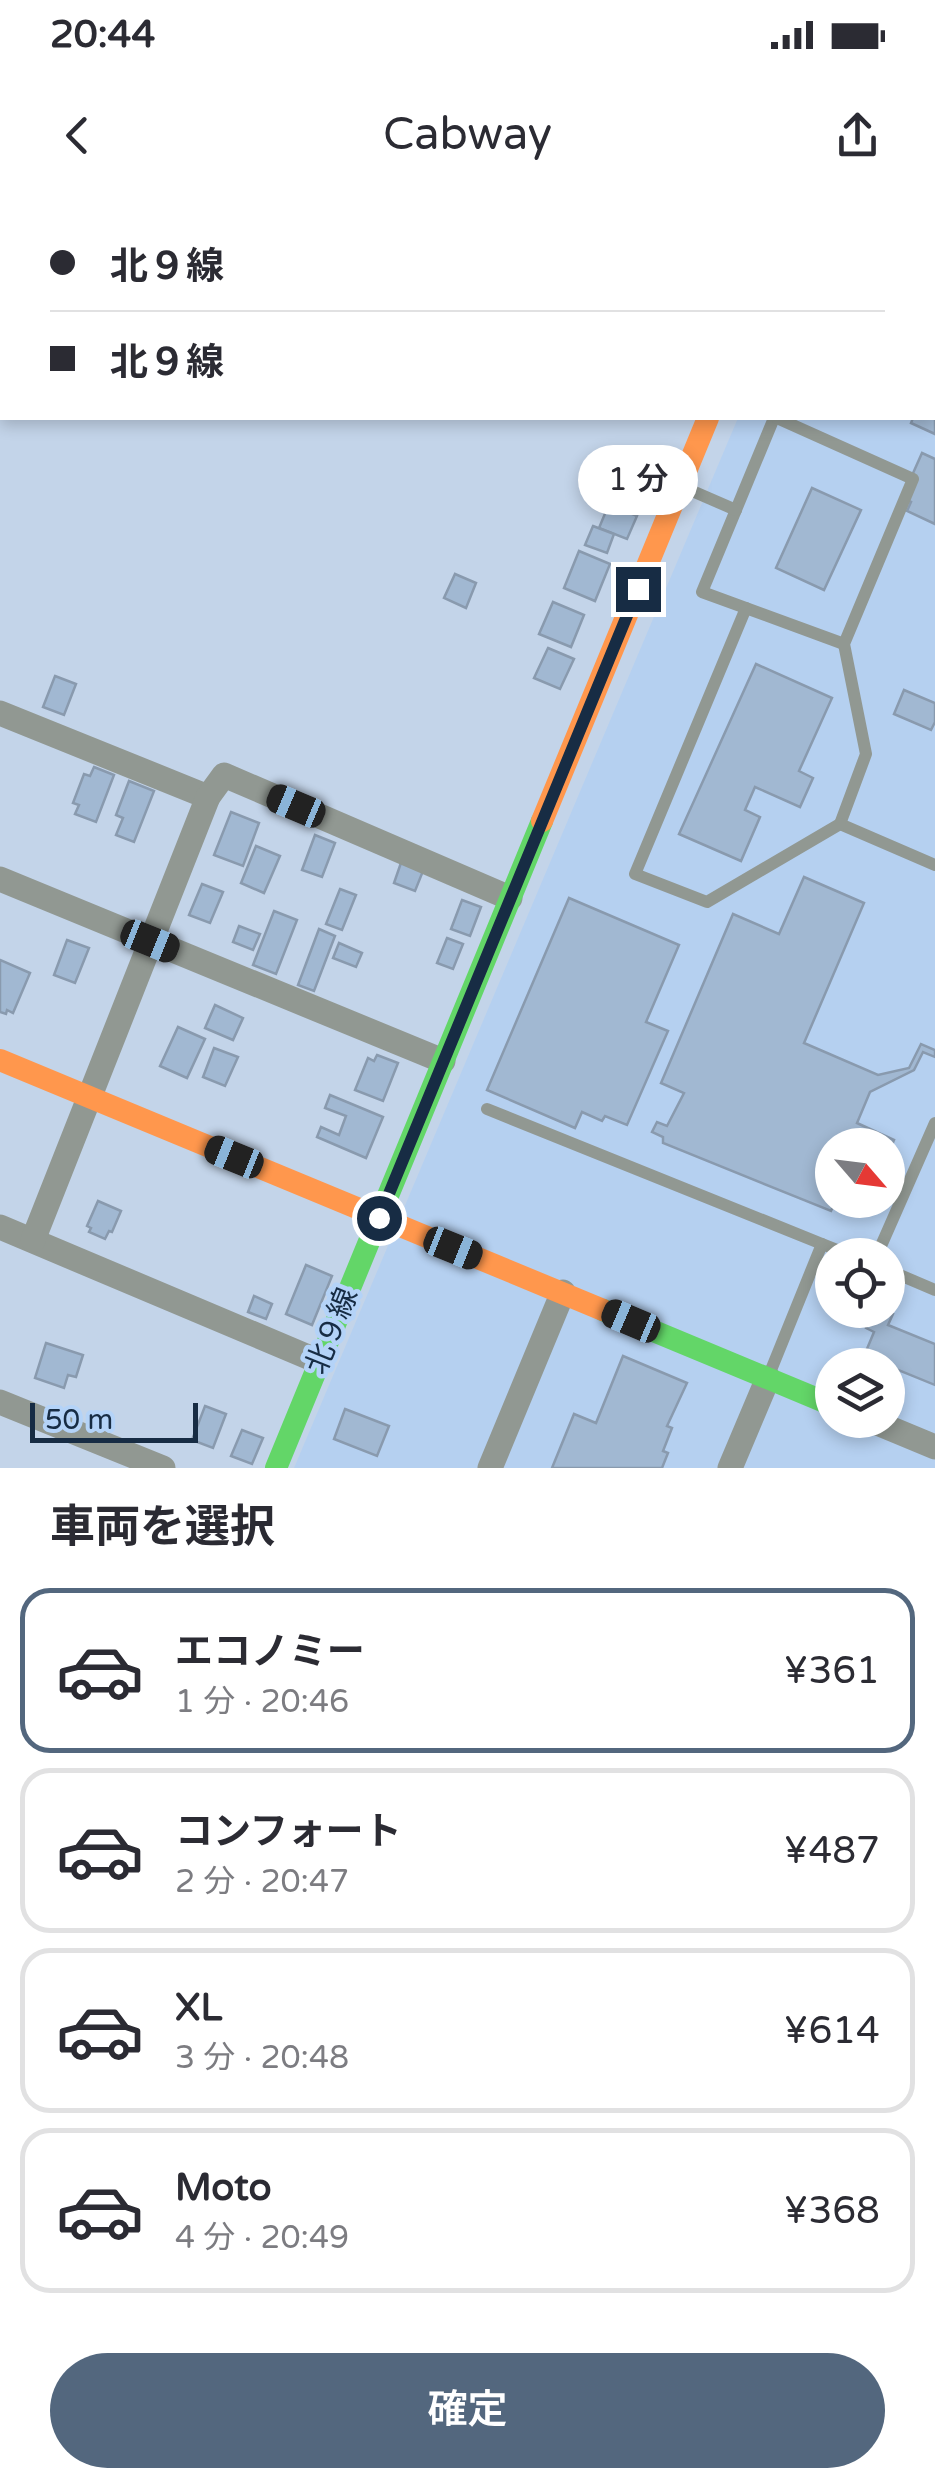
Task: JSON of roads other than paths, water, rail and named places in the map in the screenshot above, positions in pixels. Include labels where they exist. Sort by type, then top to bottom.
[{"type":"main road","name":"北９線","points":[[276,1468],[707,420]]},
{"type":"main road","points":[[0,1060],[815,1398]]},
{"type":"street","points":[[0,713],[208,797]]},
{"type":"street","points":[[33,1240],[208,797],[224,775],[510,898]]},
{"type":"street","points":[[0,879],[444,1061]]},
{"type":"street","points":[[0,1227],[320,1362]]},
{"type":"street","points":[[490,1468],[563,1292]]},
{"type":"street","points":[[730,1468],[768,1378]]},
{"type":"street","points":[[0,1402],[162,1468]]},
{"type":"street","points":[[905,1435],[935,1447]]},
{"type":"lane","points":[[775,420],[702,592],[844,644]]},
{"type":"lane","points":[[746,608],[635,874],[707,902],[840,824],[866,754],[844,644],[913,479],[780,420]]},
{"type":"lane","points":[[680,486],[736,510]]},
{"type":"lane","points":[[840,824],[935,865]]},
{"type":"lane","points":[[488,1110],[815,1241]]},
{"type":"lane","points":[[884,1238],[935,1123]]},
{"type":"lane","points":[[768,1378],[815,1261]]},
{"type":"lane","points":[[905,1277],[935,1290]]}]
